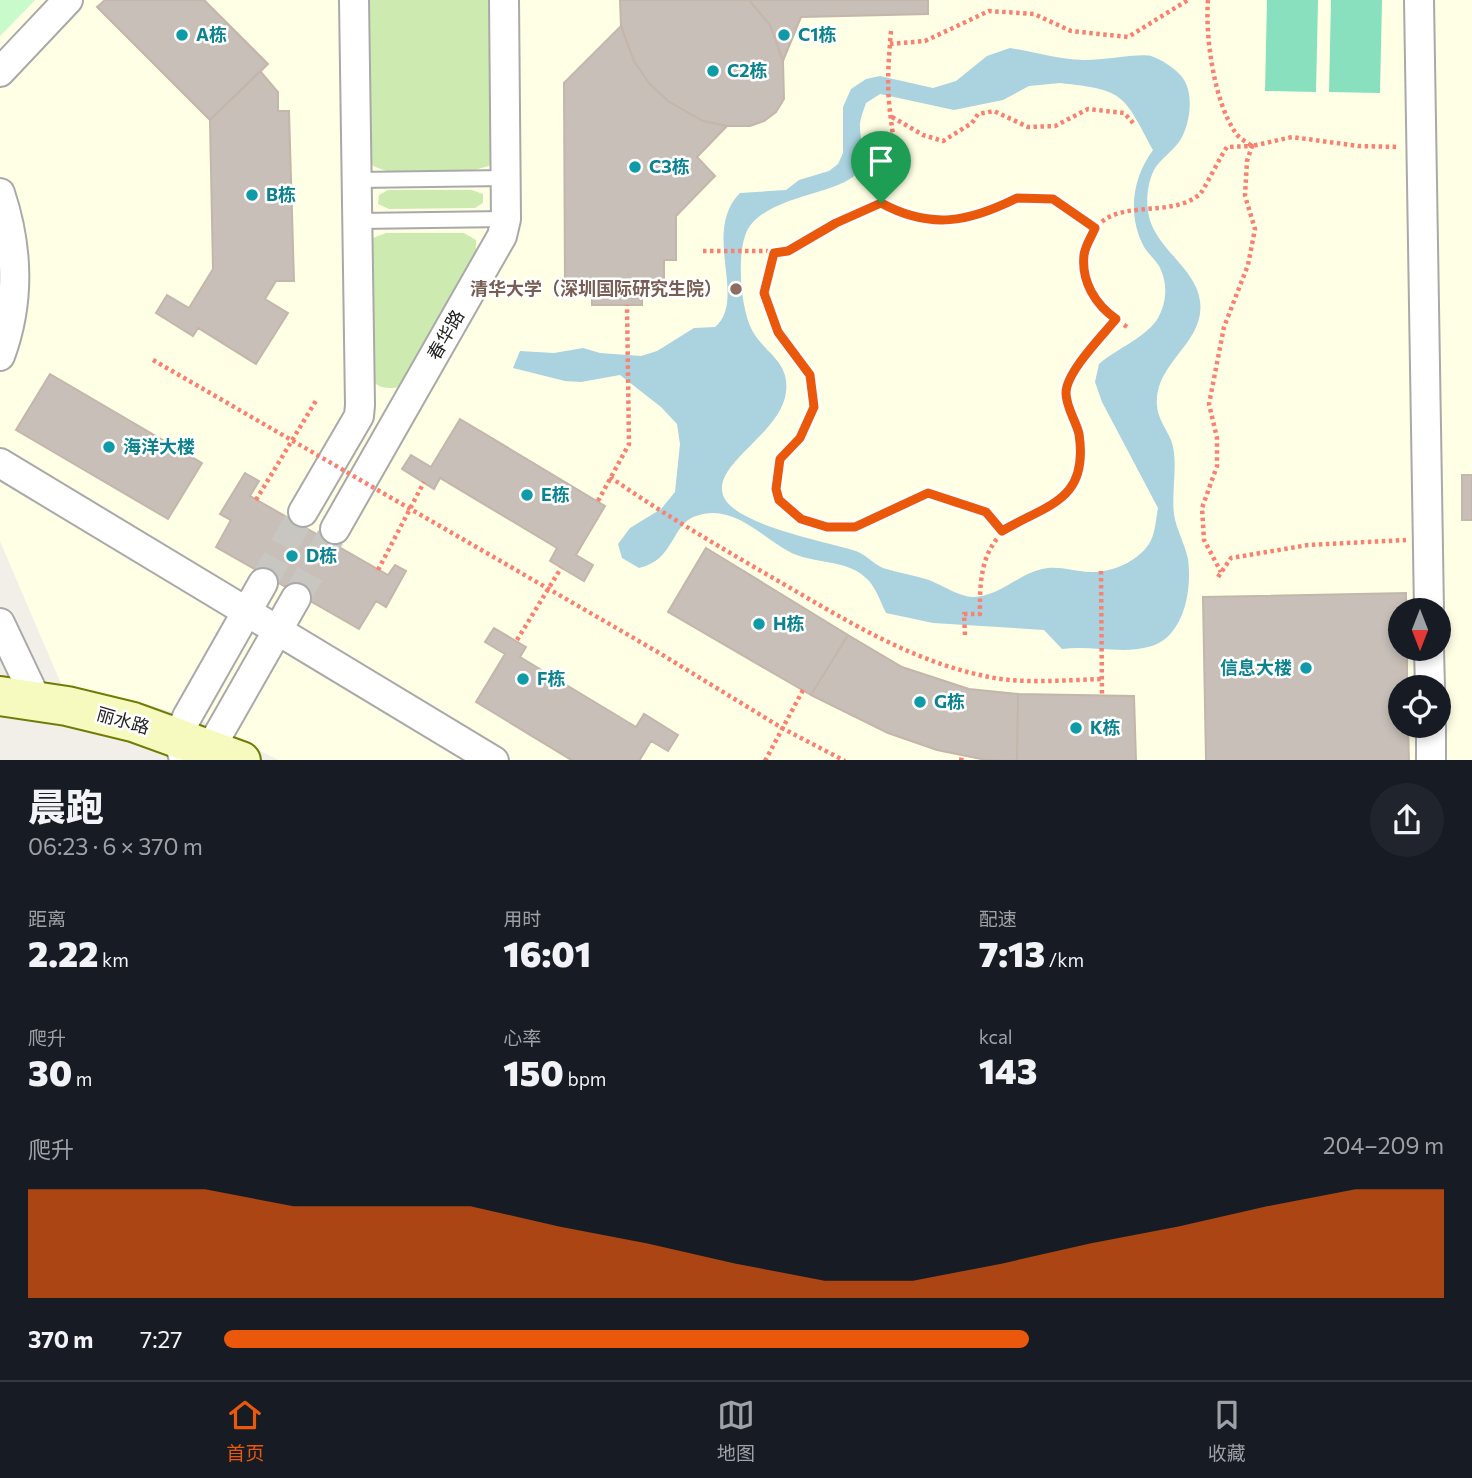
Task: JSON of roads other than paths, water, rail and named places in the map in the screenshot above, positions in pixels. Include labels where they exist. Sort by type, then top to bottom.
[{"type":"main road","name":"丽水路","points":[[0,696],[37,701],[133,722],[196,755]]},
{"type":"main road","name":"丽水路","points":[[0,718],[196,755]]},
{"type":"street","points":[[0,72],[68,0]]},
{"type":"street","name":"春华路","points":[[335,529],[374,424],[362,388],[354,0]]},
{"type":"street","name":"春华路","points":[[303,513],[374,424],[497,247],[506,219],[504,0]]},
{"type":"street","points":[[1419,0],[1429,598]]},
{"type":"street","points":[[0,193],[8,218],[15,265],[11,317],[0,356]]},
{"type":"street","points":[[0,463],[492,760]]},
{"type":"street","points":[[196,755],[187,717],[263,583]]},
{"type":"street","points":[[196,755],[296,598]]},
{"type":"street","points":[[0,623],[37,701]]},
{"type":"street","points":[[1431,738],[1431,760]]},
{"type":"lane","points":[[357,180],[506,178]]},
{"type":"lane","points":[[358,221],[506,219]]},
{"type":"water","points":[[1010,48],[1083,60],[1151,56],[1179,74],[1189,92],[1190,110],[1183,135],[1154,170],[1147,201],[1151,224],[1191,278],[1200,301],[1200,316],[1195,329],[1170,365],[1158,391],[1158,411],[1173,448],[1174,514],[1187,553],[1189,571],[1184,610],[1172,632],[1163,640],[1141,649],[1062,649],[1044,630],[933,623],[886,613],[873,587],[860,573],[788,551],[745,523],[722,514],[709,513],[688,520],[660,558],[651,564],[639,568],[622,558],[618,544],[630,528],[661,509],[675,492],[680,444],[677,424],[661,407],[620,375],[581,382],[565,381],[513,368],[520,351],[554,353],[583,348],[600,353],[641,356],[657,351],[694,328],[715,327],[724,315],[727,300],[724,226],[729,209],[740,193],[786,190],[799,180],[829,171],[838,164],[843,153],[843,107],[851,89],[866,79],[880,76],[933,88],[956,81],[987,56]],"holes":[[[1060,83],[1098,89],[1120,98],[1135,117],[1153,150],[1137,183],[1134,208],[1143,245],[1159,266],[1164,279],[1163,305],[1158,318],[1147,331],[1099,364],[1095,382],[1102,402],[1158,508],[1153,536],[1144,551],[1114,569],[1089,572],[1060,568],[1042,569],[991,593],[973,597],[929,580],[883,568],[856,551],[762,524],[730,506],[723,495],[723,483],[728,471],[773,421],[786,392],[784,372],[757,338],[745,310],[741,257],[745,236],[753,222],[784,203],[838,185],[859,170],[863,153],[860,123],[866,103],[880,94],[954,110],[1003,100],[1029,86]]]},
{"type":"tunnel","points":[[263,583],[303,512]]},
{"type":"tunnel","points":[[296,598],[335,529]]},
{"type":"place","name":"A栋","points":[[182,35]]},
{"type":"place","name":"C1栋","points":[[784,35]]},
{"type":"place","name":"C2栋","points":[[713,71]]},
{"type":"place","name":"C3栋","points":[[635,167]]},
{"type":"place","name":"B栋","points":[[252,195]]},
{"type":"place","name":"清华大学（深圳国际研究生院）","points":[[736,289]]},
{"type":"place","name":"海洋大楼","points":[[109,447]]},
{"type":"place","name":"E栋","points":[[527,495]]},
{"type":"place","name":"D栋","points":[[292,556]]},
{"type":"place","name":"H栋","points":[[759,624]]},
{"type":"place","name":"信息大楼","points":[[1306,668]]},
{"type":"place","name":"F栋","points":[[523,679]]},
{"type":"place","name":"G栋","points":[[920,702]]},
{"type":"place","name":"K栋","points":[[1076,728]]}]
